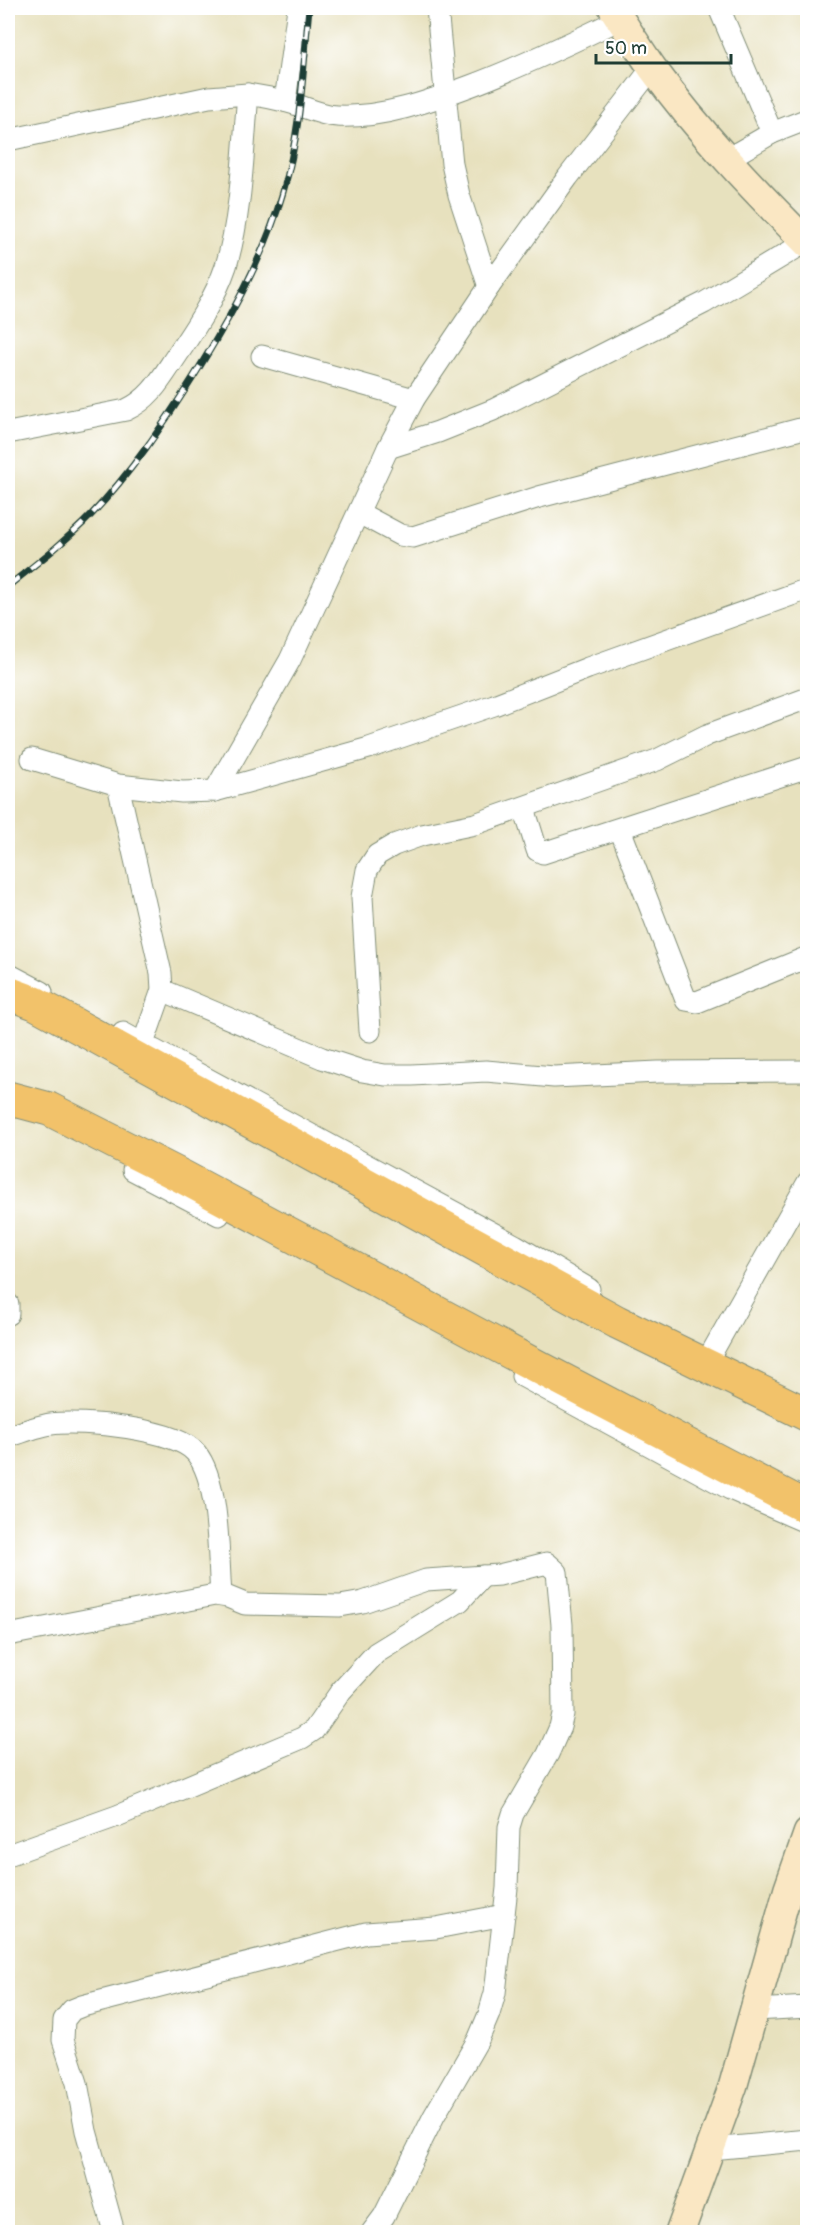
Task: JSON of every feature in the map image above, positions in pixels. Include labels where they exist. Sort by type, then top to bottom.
[{"type":"highway","points":[[8,993],[35,1003],[617,1322],[807,1415]]},
{"type":"highway","points":[[8,1098],[49,1109],[173,1172],[807,1508]]},
{"type":"main road","points":[[616,13],[652,68],[727,159],[807,243]]},
{"type":"main road","points":[[680,2232],[733,2086],[788,1890],[807,1833]]},
{"type":"street","points":[[285,101],[298,8]]},
{"type":"street","points":[[437,8],[452,164],[459,195],[489,287]]},
{"type":"street","points":[[718,8],[772,133]]},
{"type":"street","points":[[8,140],[209,97],[248,94],[285,101],[326,115],[378,114],[417,105],[446,95],[547,55],[616,13]]},
{"type":"street","points":[[215,791],[290,660],[388,448],[414,399],[489,287],[568,177],[652,68]]},
{"type":"street","points":[[8,433],[126,411],[140,404],[156,386],[198,324],[226,266],[236,222],[248,94]]},
{"type":"street","points":[[727,159],[772,133],[807,120]]},
{"type":"street","points":[[388,448],[438,432],[493,410],[704,303],[807,243]]},
{"type":"street","points":[[262,356],[414,399]]},
{"type":"street","points":[[359,513],[400,535],[413,537],[539,497],[807,427]]},
{"type":"street","points":[[32,759],[118,785],[173,791],[215,791],[369,748],[494,705],[588,668],[807,589]]},
{"type":"street","points":[[370,1031],[362,897],[367,870],[377,855],[393,845],[422,835],[475,824],[657,760],[707,735],[807,698]]},
{"type":"street","points":[[524,808],[537,850],[540,853],[548,852],[807,767]]},
{"type":"street","points":[[118,785],[161,973],[162,990],[142,1044]]},
{"type":"street","points":[[620,829],[686,1000],[697,1002],[807,957]]},
{"type":"street","points":[[8,974],[505,1240],[664,1331],[807,1403]]},
{"type":"street","points":[[162,990],[322,1058],[362,1071],[385,1075],[412,1076],[486,1071],[555,1077],[680,1071],[807,1071]]},
{"type":"street","points":[[8,1110],[50,1126],[368,1292],[730,1489],[807,1523]]},
{"type":"street","points":[[711,1354],[807,1182]]},
{"type":"street","points":[[8,1304],[8,1314]]},
{"type":"street","points":[[8,1437],[51,1424],[63,1423],[115,1426],[155,1433],[184,1443],[196,1453],[211,1488],[221,1595]]},
{"type":"street","points":[[8,1635],[175,1601],[221,1595],[245,1604],[340,1606],[363,1602],[426,1580],[519,1571],[547,1563],[557,1572],[562,1624],[563,1714],[548,1754],[511,1819],[504,1915],[495,1993],[478,2040],[434,2116],[384,2216],[372,2232]]},
{"type":"street","points":[[8,1855],[117,1816],[302,1738],[314,1730],[341,1692],[375,1653],[460,1601],[483,1576]]},
{"type":"street","points":[[114,2232],[86,2131],[77,2083],[63,2040],[64,2020],[72,2010],[91,2003],[366,1933],[436,1928],[504,1915]]},
{"type":"street","points":[[756,2010],[807,2007]]},
{"type":"street","points":[[711,2149],[807,2140]]},
{"type":"railway","points":[[8,586],[71,534],[120,482],[182,394],[245,287],[275,216],[289,169],[300,100],[309,8]]}]
